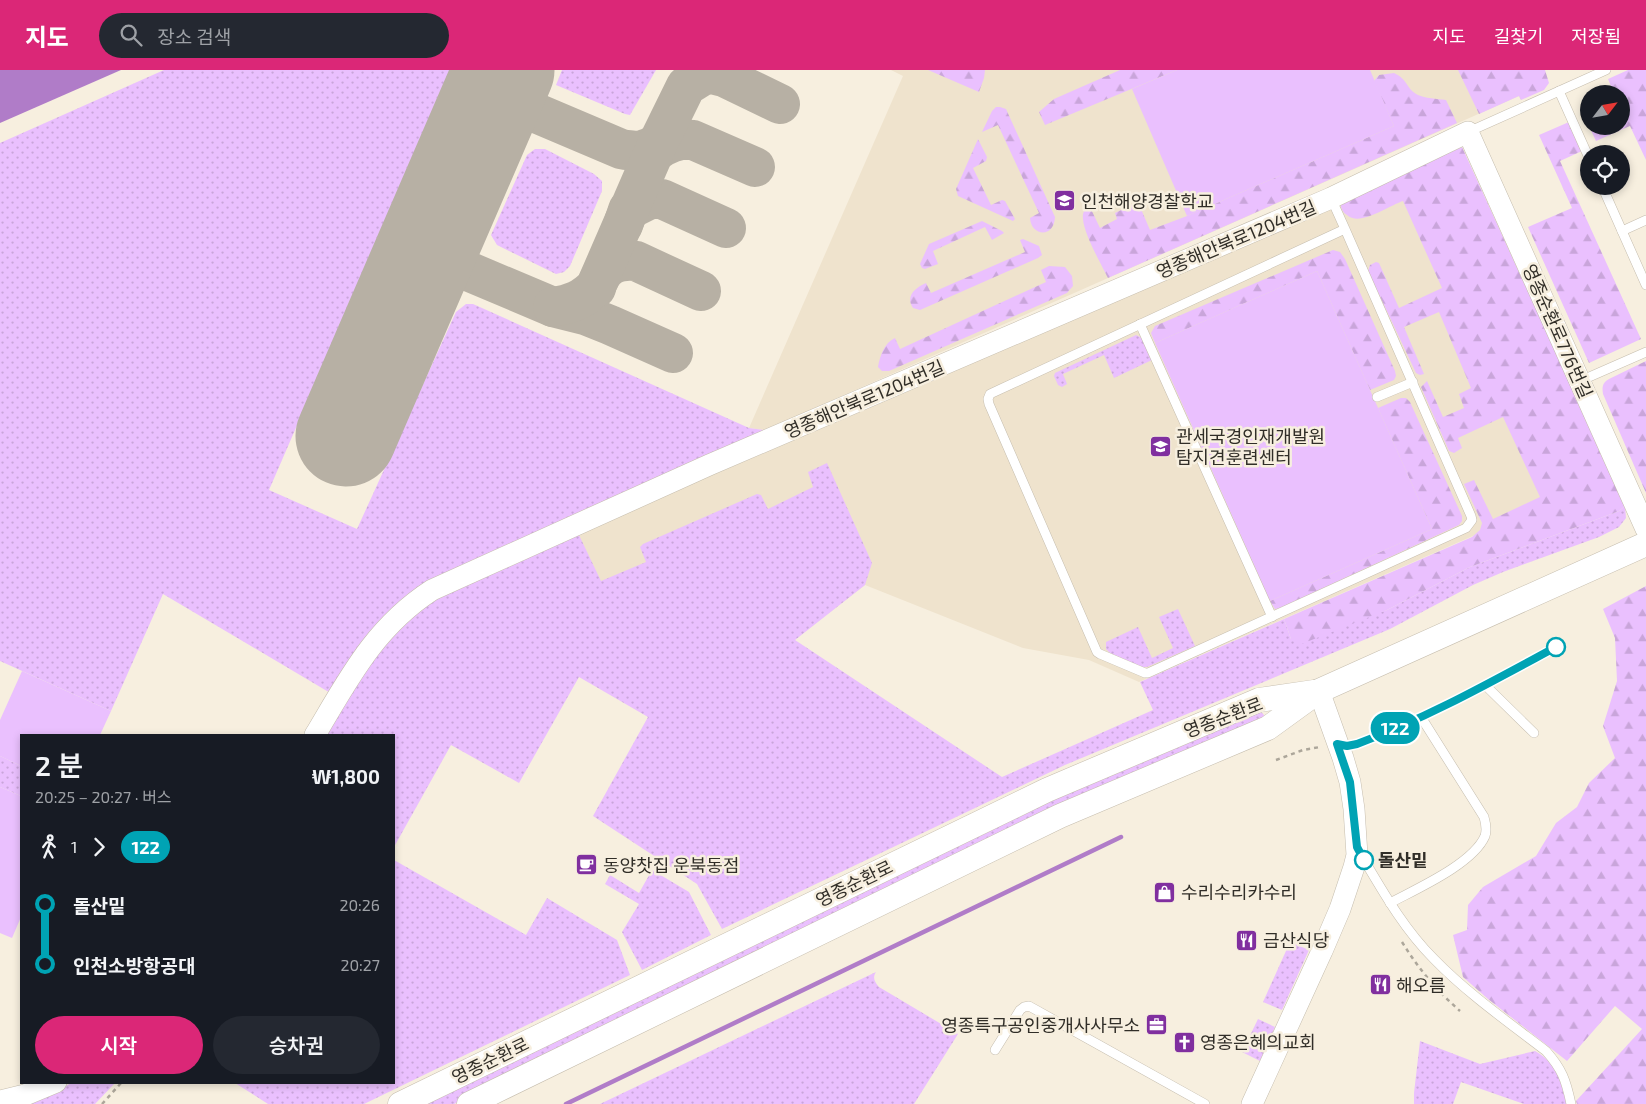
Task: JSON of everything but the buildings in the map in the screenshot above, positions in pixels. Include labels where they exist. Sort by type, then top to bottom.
[{"type":"main road","name":"영종순환로","points":[[469,1104],[1060,816],[1268,728],[1319,691],[1646,544]]},
{"type":"main road","name":"영종순환로","points":[[400,1104],[1047,790],[1259,700],[1319,691]]},
{"type":"street","name":"영종해안북로1204번길","points":[[316,734],[363,657],[379,635],[413,603],[432,590],[708,465],[1331,198],[1468,132]]},
{"type":"street","name":"영종순환로776번길","points":[[1468,132],[1646,529]]},
{"type":"street","points":[[1252,1104],[1340,909],[1354,867],[1357,847],[1350,782],[1319,691]]},
{"type":"street","points":[[0,1101],[25,1095],[51,1084]]},
{"type":"lane","points":[[1468,132],[1606,70]]},
{"type":"lane","points":[[1559,91],[1583,145]]},
{"type":"lane","points":[[1606,195],[1646,285]]},
{"type":"lane","points":[[1331,198],[1345,229],[1471,516],[1470,524],[1466,528],[1148,673],[1097,652],[989,404],[990,394],[1345,229]]},
{"type":"lane","points":[[1622,231],[1646,220]]},
{"type":"lane","points":[[1140,324],[1272,617]]},
{"type":"lane","points":[[1580,381],[1646,352]]},
{"type":"lane","points":[[1377,397],[1412,382]]},
{"type":"lane","points":[[1337,744],[1347,746],[1357,744],[1421,717],[1556,647]]},
{"type":"lane","points":[[1485,685],[1534,732]]},
{"type":"lane","points":[[1390,903],[1446,873],[1474,851],[1485,835],[1486,826],[1484,818],[1421,717]]},
{"type":"lane","points":[[1357,847],[1390,903],[1417,940],[1448,973],[1546,1051],[1562,1071],[1571,1104]]},
{"type":"lane","points":[[995,1050],[1020,1010],[1024,1006],[1028,1006],[1204,1104]]},
{"type":"path","points":[[1276,760],[1303,750],[1337,744]]},
{"type":"path","points":[[102,1104],[120,1084]]},
{"type":"shaded area","points":[[0,70],[121,70],[0,123]]},
{"type":"shaded area","name":"인천해양경찰학교","points":[[891,70],[1508,70],[1519,96],[765,430],[749,428],[903,76]]},
{"type":"shaded area","name":"관세국경인재개발원 탐지견훈련센터","points":[[1414,168],[1562,497],[1139,682],[1089,660],[1023,648],[865,585],[781,650],[410,613],[600,523],[902,394]]},
{"type":"green space","points":[[164,70],[451,70],[269,490],[357,529],[456,312],[466,304],[473,304],[749,428],[765,430],[459,567],[332,694],[163,594],[111,711],[0,661],[0,143]]},
{"type":"green space","points":[[562,70],[656,70],[630,115],[556,85]]},
{"type":"green space","points":[[928,70],[985,70],[979,92]]},
{"type":"green space","points":[[1120,70],[1177,70],[1045,125],[1039,112],[1054,99]]},
{"type":"green space","points":[[1177,70],[1370,70],[1394,126],[1187,216],[1132,89]]},
{"type":"green space","points":[[1458,70],[1545,70],[1549,83],[1544,90],[1521,100],[1519,96],[1479,114]]},
{"type":"green space","points":[[1628,70],[1646,70],[1646,160],[1630,126],[1630,85],[1610,85],[1608,79]]},
{"type":"green space","points":[[1394,73],[1402,78],[1414,93],[1428,98],[1446,100],[1457,123],[1108,278],[1086,233],[1083,215],[1089,205],[1100,228],[1117,219],[1115,213],[1138,202],[1150,230],[1187,216],[1394,126],[1374,81],[1379,75]]},
{"type":"green space","points":[[996,107],[1006,109],[1055,217],[1054,224],[1047,232],[1034,229],[1031,224],[1030,218],[1039,213],[998,125],[982,132],[992,111]]},
{"type":"green space","points":[[1569,122],[1580,147],[1580,152],[1560,161],[1641,339],[1589,363],[1528,227],[1572,208],[1539,135]]},
{"type":"green space","points":[[1593,135],[1610,135],[1596,141]]},
{"type":"green space","points":[[978,139],[987,157],[986,161],[973,168],[991,205],[1002,200],[1005,201],[1015,219],[1013,221],[958,196],[956,189]]},
{"type":"green space","points":[[1462,147],[1625,506],[1619,511],[1470,567],[1387,610],[1299,645],[1291,639],[1284,619],[1472,537],[1480,530],[1482,523],[1464,484],[1474,480],[1493,519],[1540,497],[1503,417],[1458,438],[1462,448],[1454,453],[1449,451],[1421,387],[1427,381],[1443,417],[1464,408],[1459,394],[1471,388],[1439,312],[1404,327],[1424,374],[1420,375],[1416,373],[1368,271],[1370,265],[1376,262],[1379,263],[1399,308],[1442,288],[1403,201],[1359,219],[1347,215],[1341,207],[1341,201]]},
{"type":"green space","points":[[535,149],[545,149],[594,174],[602,181],[602,191],[570,266],[564,272],[556,274],[497,245],[491,235],[527,155]]},
{"type":"green space","points":[[982,221],[1004,233],[992,240],[985,227],[933,251],[938,264],[925,269],[922,268],[920,264],[929,244]]},
{"type":"green space","points":[[1023,239],[1039,246],[1042,255],[920,310],[913,308],[910,300],[912,293],[918,287],[926,283],[931,293],[1025,252],[1020,240]]},
{"type":"green space","points":[[1333,250],[1340,252],[1345,259],[1395,371],[1396,376],[1394,380],[1370,390],[1317,271],[1155,343],[1151,333],[1155,326]]},
{"type":"green space","points":[[1049,266],[1065,267],[1072,276],[1073,286],[1067,293],[889,371],[882,371],[878,367],[883,350],[891,340],[895,338],[900,349],[1046,282],[1041,270]]},
{"type":"green space","points":[[1317,271],[1432,529],[1270,601],[1155,343]]},
{"type":"green space","points":[[1136,335],[1142,338],[1152,360],[1114,378],[1104,355],[1063,374],[1067,384],[1062,387],[1058,385],[1054,376],[1055,373]]},
{"type":"green space","points":[[1646,361],[1646,493],[1603,394],[1603,385],[1609,379]]},
{"type":"green space","points":[[1401,398],[1406,398],[1410,402],[1462,516],[1462,521],[1459,525],[1275,609],[1270,601],[1432,529],[1378,408]]},
{"type":"green space","points":[[827,463],[872,563],[865,585],[795,640],[1002,777],[1153,710],[1140,682],[1284,619],[1291,639],[1387,610],[1470,567],[1619,511],[1625,506],[1626,518],[1619,527],[1599,537],[1503,572],[1473,585],[1390,629],[1065,765],[722,929],[697,884],[593,816],[648,717],[579,677],[519,783],[451,745],[395,845],[395,734],[323,734],[364,666],[430,598],[578,533],[601,581],[646,562],[640,547],[643,544],[757,494],[761,495],[768,509],[813,487],[808,472]]},
{"type":"green space","points":[[1646,586],[1646,1104],[1577,1104],[1576,1101],[1642,1029],[1615,1006],[1567,1061],[1463,977],[1453,935],[1467,930],[1468,905],[1483,887],[1536,856],[1556,823],[1577,807],[1589,783],[1615,758],[1603,726],[1617,681],[1615,638],[1603,609]]},
{"type":"green space","points":[[1178,609],[1195,646],[1147,667],[1142,667],[1110,653],[1106,649],[1106,642],[1138,627],[1152,658],[1173,648],[1159,617]]},
{"type":"green space","points":[[22,671],[111,711],[100,734],[20,734],[20,766],[0,756],[0,720]]},
{"type":"green space","points":[[1259,710],[1264,715],[1264,719],[625,1021],[454,1104],[416,1104],[1036,803]]},
{"type":"green space","points":[[0,756],[20,766],[20,796],[0,787]]},
{"type":"green space","points":[[0,787],[20,796],[20,919],[12,938],[0,933]]},
{"type":"green space","points":[[395,861],[526,935],[547,898],[617,940],[630,975],[364,1104],[268,1104],[237,1084],[395,1084]]},
{"type":"green space","points":[[652,870],[689,892],[711,935],[642,970],[622,932],[639,904],[605,884],[610,875],[639,893]]},
{"type":"green space","points":[[1290,942],[1309,950],[1282,1010],[1263,1002]]},
{"type":"green space","points":[[876,972],[874,978],[879,987],[958,1034],[914,1104],[600,1104]]},
{"type":"green space","points":[[1258,1019],[1275,1027],[1260,1061],[1242,1052]]},
{"type":"green space","points":[[1420,1041],[1480,1064],[1535,1051],[1554,1067],[1567,1104],[1524,1104],[1461,1082],[1453,1104],[1414,1104]]},
{"type":"green space","points":[[69,1084],[114,1084],[95,1104],[22,1104],[56,1092]]},
{"type":"waterway","points":[[566,1104],[1121,837]]},
{"type":"taxiway","points":[[553,307],[576,301],[596,286],[658,143],[686,86],[702,76],[712,74],[724,77],[780,104]]},
{"type":"taxiway","points":[[483,118],[494,111],[505,108],[523,108],[621,149],[640,150],[658,143]]},
{"type":"taxiway","points":[[655,152],[673,142],[693,140],[755,167]]},
{"type":"taxiway","points":[[623,225],[628,210],[650,199],[662,199],[726,228]]},
{"type":"taxiway","points":[[425,253],[553,307],[585,315],[610,325],[673,353]]},
{"type":"taxiway","points":[[596,288],[602,275],[610,266],[622,261],[636,261],[701,291]]},
{"type":"runway","points":[[346,436],[504,70]]},
{"type":"bus line","name":"122","points":[[1364,860],[1357,847],[1350,782],[1337,744],[1347,746],[1357,744],[1428,714],[1556,647]]},
{"type":"place","name":"인천해양경찰학교","points":[[1065,201]]},
{"type":"place","name":"관세국경인재개발원 탐지견훈련센터","points":[[1160,446]]},
{"type":"place","name":"돌산밑","points":[[1364,860]]},
{"type":"place","name":"동양찻집 운북동점","points":[[587,865]]},
{"type":"place","name":"수리수리카수리","points":[[1165,892]]},
{"type":"place","name":"금산식당","points":[[1247,940]]},
{"type":"place","name":"해오름","points":[[1380,985]]},
{"type":"place","name":"영종특구공인중개사사무소","points":[[1156,1025]]},
{"type":"place","name":"영종은혜의교회","points":[[1184,1042]]}]
